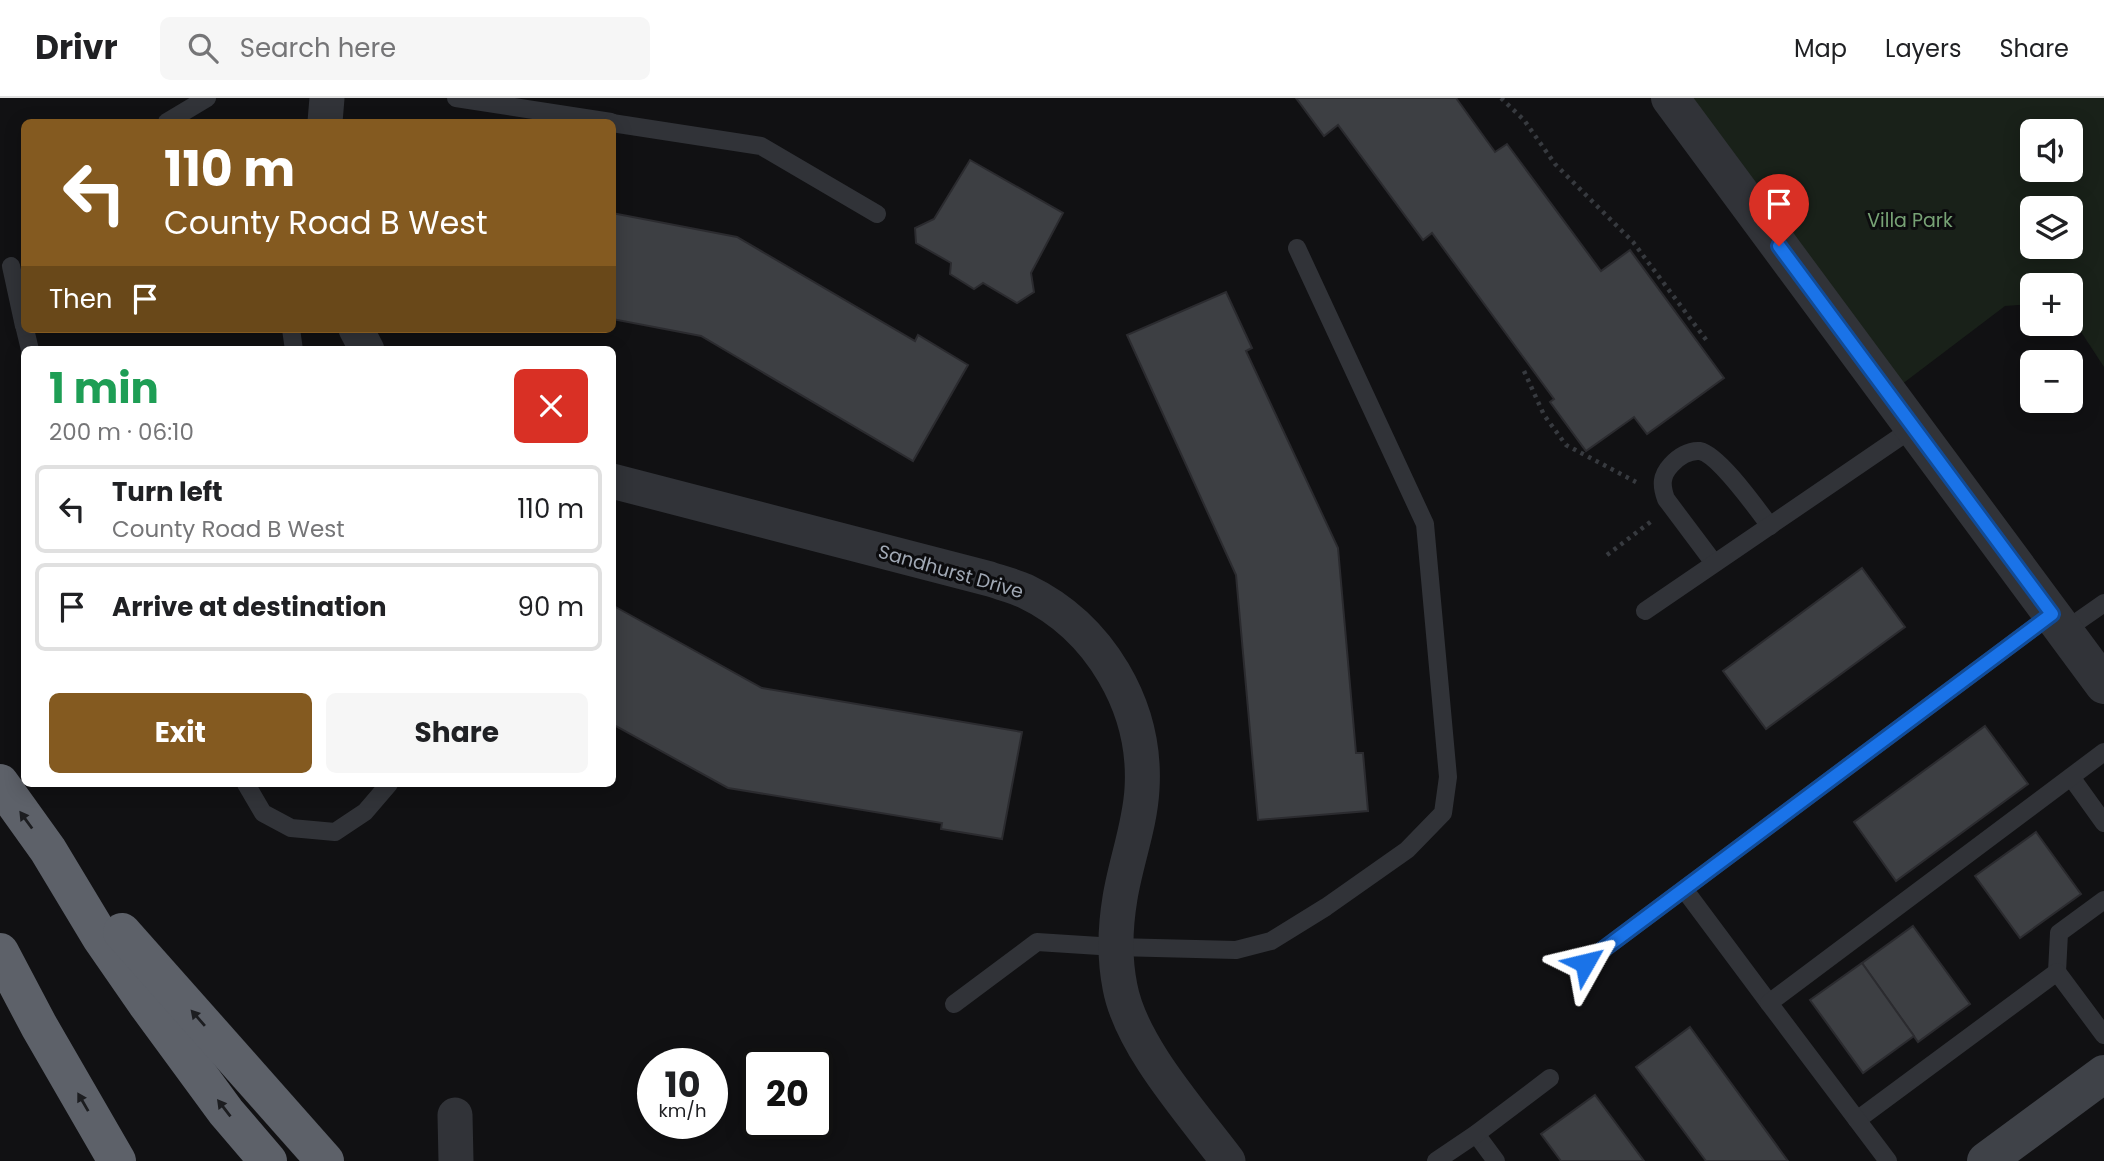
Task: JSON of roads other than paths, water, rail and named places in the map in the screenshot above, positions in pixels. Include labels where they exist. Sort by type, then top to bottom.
[{"type":"highway","points":[[0,783],[48,850],[101,938],[146,1003],[226,1112],[268,1161]]},
{"type":"highway","points":[[48,850],[325,1161]]},
{"type":"highway","points":[[0,952],[39,1026],[117,1161]]},
{"type":"main road","points":[[1986,1161],[2104,1074]]},
{"type":"street","points":[[325,119],[327,98]]},
{"type":"street","points":[[1670,98],[2104,685]]},
{"type":"street","name":"Sandhurst Drive","points":[[616,482],[990,579],[1025,591],[1061,613],[1091,641],[1116,675],[1132,712],[1141,751],[1142,789],[1120,897],[1115,947],[1120,989],[1134,1029],[1154,1061],[1228,1161]]},
{"type":"street","points":[[455,1115],[456,1161]]},
{"type":"lane","points":[[172,119],[207,98]]},
{"type":"lane","points":[[456,98],[587,119]]},
{"type":"lane","points":[[616,124],[761,146],[877,214]]},
{"type":"lane","points":[[954,1004],[1037,942],[1236,950],[1271,941],[1326,907],[1407,850],[1443,813],[1448,777],[1425,524],[1297,248]]},
{"type":"lane","points":[[11,266],[21,310]]},
{"type":"lane","points":[[1645,611],[1913,428]]},
{"type":"lane","points":[[1714,563],[1666,499],[1662,487],[1663,474],[1674,461],[1688,453],[1700,451],[1715,458],[1770,526]]},
{"type":"lane","points":[[1585,963],[1684,889],[2058,623],[2104,603]]},
{"type":"lane","points":[[1769,1003],[2104,752]]},
{"type":"lane","points":[[2071,777],[2104,823]]},
{"type":"lane","points":[[248,787],[263,813],[291,828],[335,832],[365,812],[386,787]]},
{"type":"lane","points":[[1684,889],[1888,1161]]},
{"type":"lane","points":[[2104,900],[2059,933],[2057,972],[2104,1035]]},
{"type":"lane","points":[[1857,1120],[2057,972]]},
{"type":"lane","points":[[1436,1161],[1550,1078]]},
{"type":"lane","points":[[1476,1134],[1496,1161]]},
{"type":"park label","name":"Villa Park","points":[[1910,220]]}]
